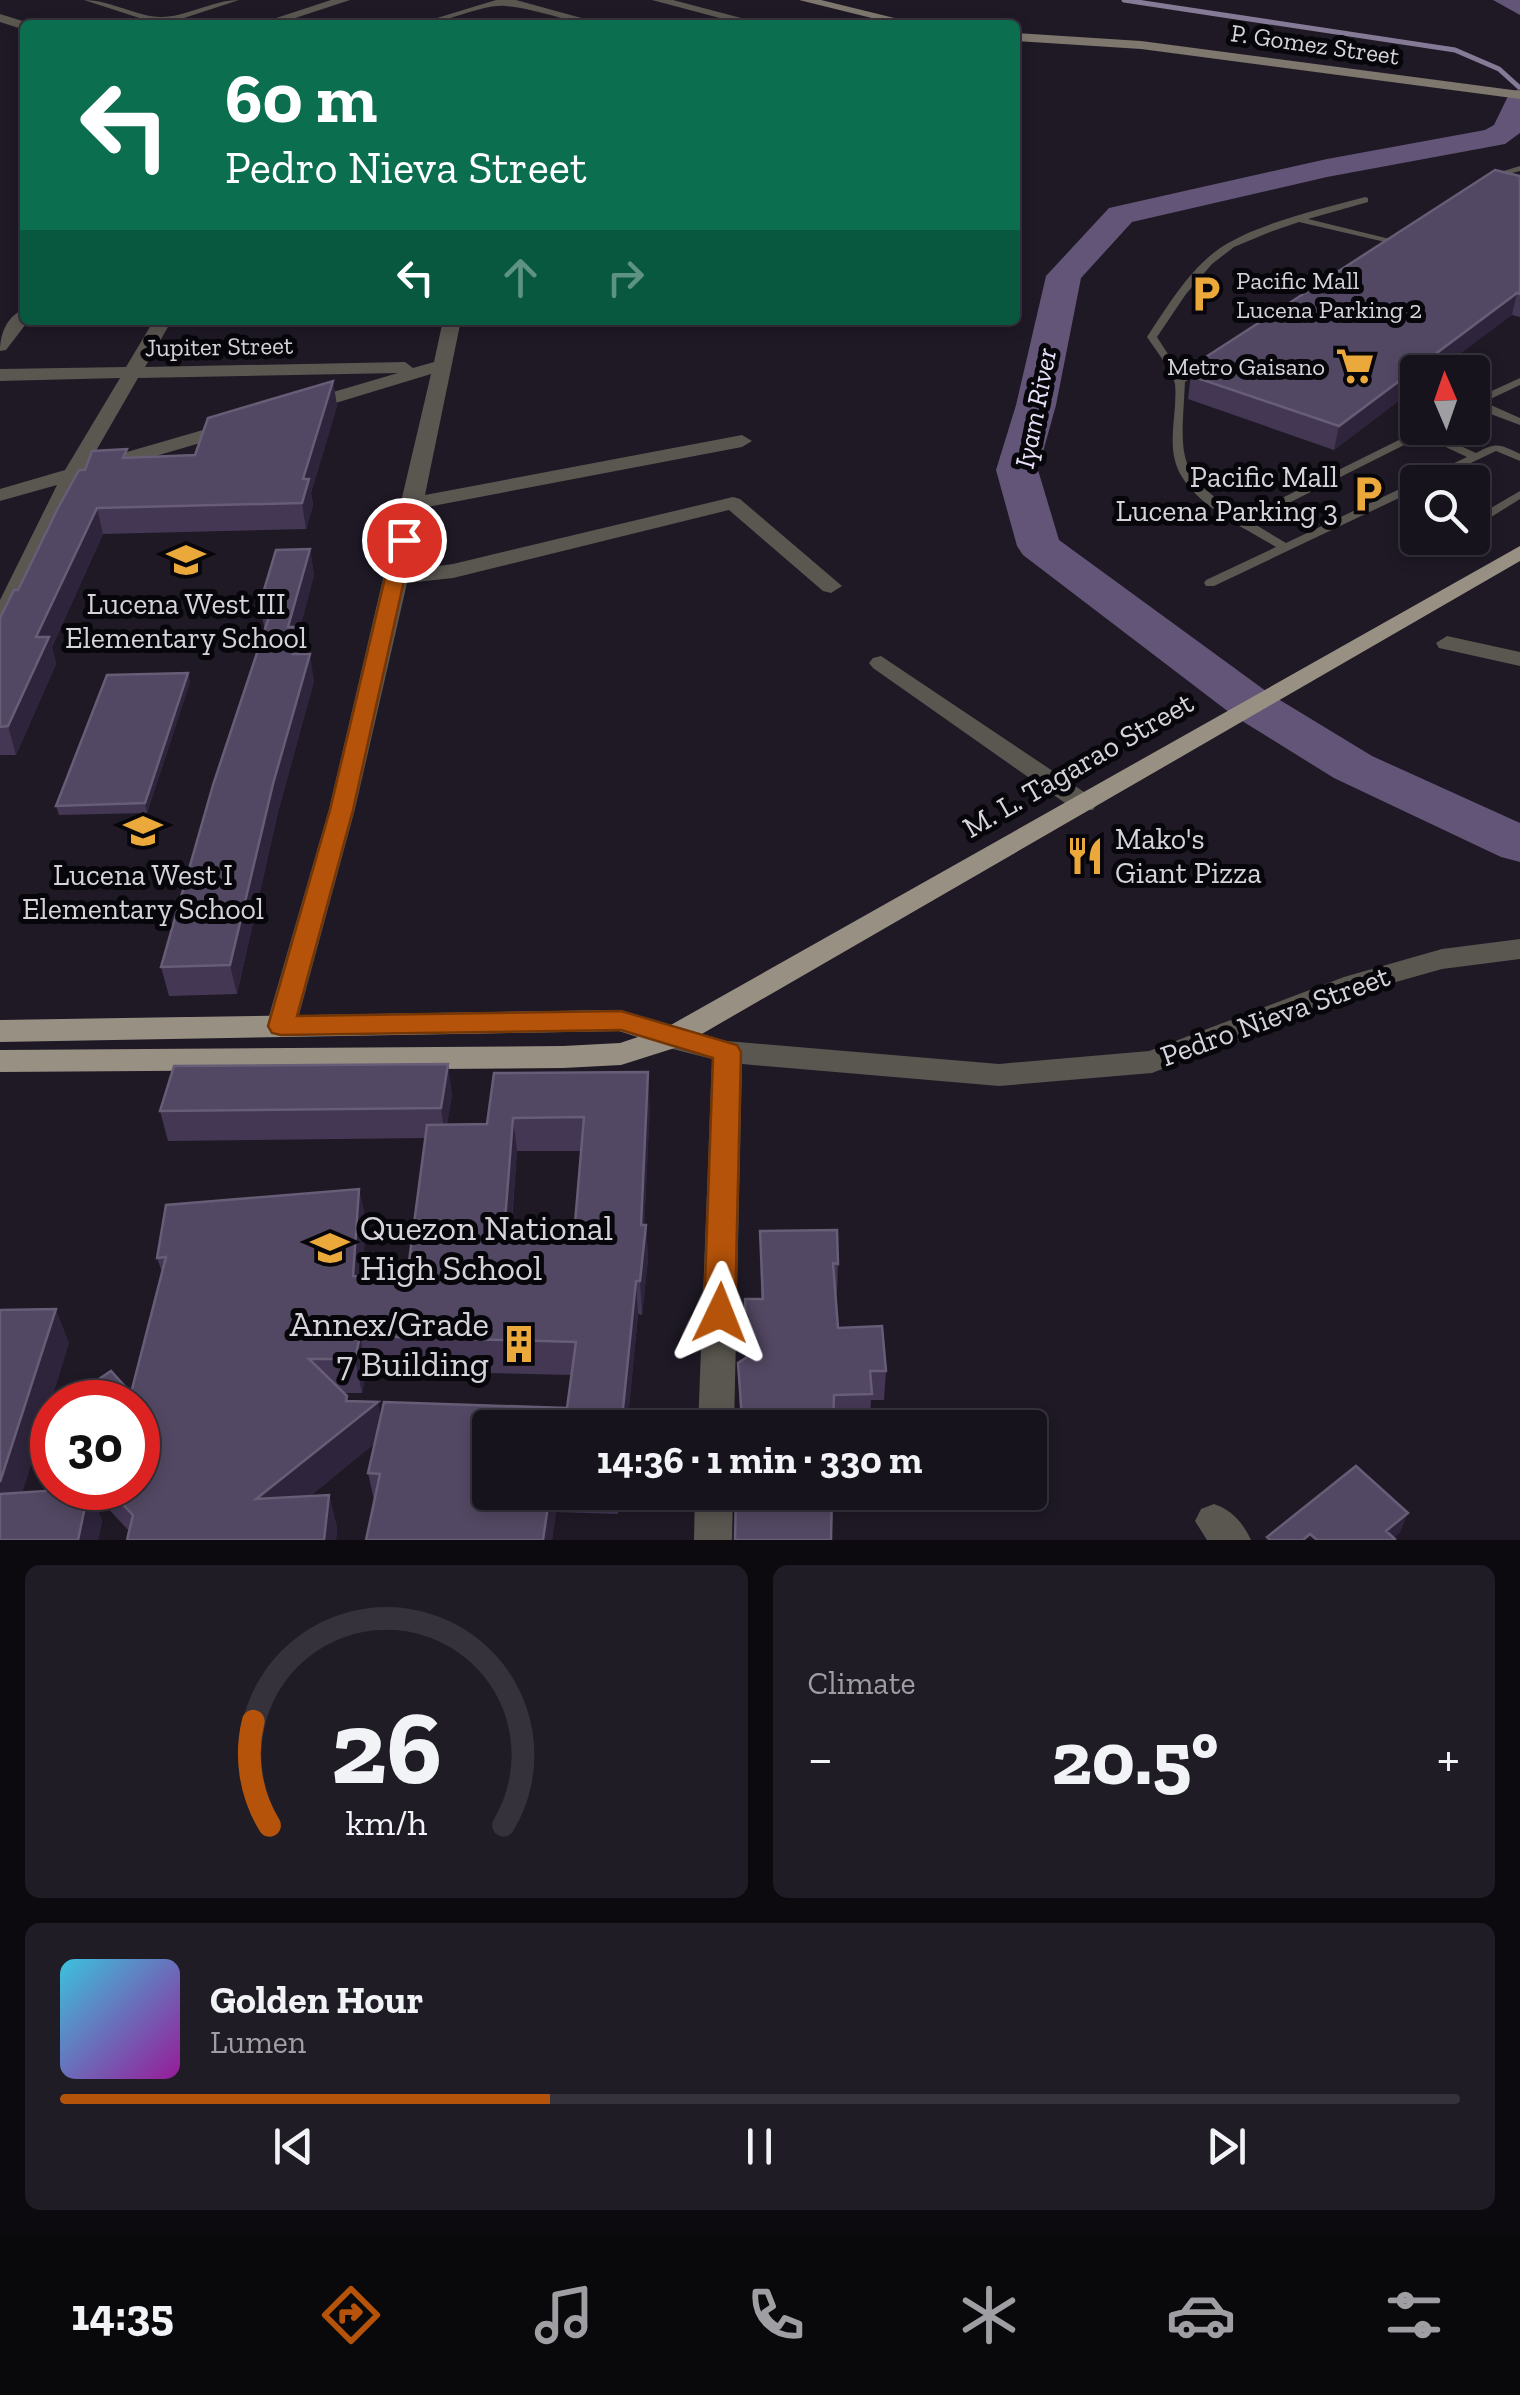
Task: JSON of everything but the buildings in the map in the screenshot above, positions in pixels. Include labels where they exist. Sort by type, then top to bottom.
[{"type":"main road","points":[[805,0],[891,20]]},
{"type":"main road","name":"P. Gomez Street","points":[[1020,37],[1103,42],[1520,95]]},
{"type":"main road","name":"M. L. Tagarao Street","points":[[0,1061],[563,1056],[621,1054],[671,1038],[1520,552]]},
{"type":"main road","points":[[0,1031],[621,1020],[671,1038]]},
{"type":"street","points":[[90,0],[158,20]]},
{"type":"street","points":[[106,5],[124,0]]},
{"type":"street","points":[[176,20],[233,0]]},
{"type":"street","points":[[278,20],[344,0]]},
{"type":"street","points":[[658,0],[741,20]]},
{"type":"street","points":[[440,20],[507,1],[581,20]]},
{"type":"street","points":[[0,346],[20,320]]},
{"type":"street","points":[[0,624],[72,475],[161,325]]},
{"type":"street","points":[[281,1026],[342,810],[451,325]]},
{"type":"street","points":[[293,410],[440,366]]},
{"type":"street","name":"Jupiter Street","points":[[0,374],[440,366]]},
{"type":"street","points":[[0,494],[256,420]]},
{"type":"street","points":[[410,504],[742,442]]},
{"type":"street","points":[[397,578],[453,571],[733,503],[831,586]]},
{"type":"street","points":[[1447,643],[1520,659]]},
{"type":"street","points":[[881,663],[1084,804]]},
{"type":"street","name":"Pedro Nieva Street","points":[[671,1038],[727,1052],[999,1075],[1152,1062],[1354,984],[1442,959],[1520,949]]},
{"type":"street","points":[[717,1410],[727,1052]]},
{"type":"street","points":[[712,1540],[713,1510]]},
{"type":"lane","points":[[1480,184],[1490,174],[1520,168]]},
{"type":"lane","points":[[1286,548],[1197,493],[1180,469],[1180,381],[1152,338],[1183,290],[1222,250],[1365,200]]},
{"type":"lane","points":[[1299,220],[1395,243]]},
{"type":"lane","points":[[1378,254],[1407,236]]},
{"type":"lane","points":[[1180,381],[1213,360]]},
{"type":"lane","points":[[1490,396],[1520,381]]},
{"type":"lane","points":[[1490,410],[1520,422]]},
{"type":"lane","points":[[1243,522],[1400,443]]},
{"type":"lane","points":[[1455,445],[1476,456]]},
{"type":"lane","points":[[1458,465],[1496,447],[1520,458]]},
{"type":"lane","points":[[1210,583],[1400,494]]},
{"type":"lane","points":[[1490,513],[1520,494]]},
{"type":"waterway","points":[[1124,0],[1455,50],[1499,69],[1520,88]]},
{"type":"waterway","name":"Iyam River","points":[[1506,0],[1520,7]]},
{"type":"waterway","name":"Iyam River","points":[[1520,98],[1507,130],[1494,138],[1327,168],[1121,215],[1064,276],[1036,405],[1017,470],[1039,546],[1252,705],[1353,767],[1520,844]]},
{"type":"place","name":"Pacific Mall Lucena Parking 2","points":[[1206,294]]},
{"type":"place","name":"Metro Gaisano","points":[[1355,366]]},
{"type":"place","name":"Pacific Mall Lucena Parking 3","points":[[1368,494]]},
{"type":"place","name":"Lucena West III Elementary School","points":[[186,560]]},
{"type":"place","name":"Lucena West I Elementary School","points":[[143,831]]},
{"type":"place","name":"Mako's Giant Pizza","points":[[1085,856]]},
{"type":"place","name":"Quezon National High School","points":[[330,1248]]},
{"type":"place","name":"Annex/Grade 7 Building","points":[[519,1344]]},
{"type":"route","points":[[404,540],[342,810],[281,1026],[621,1020],[727,1052],[720,1313]]}]
